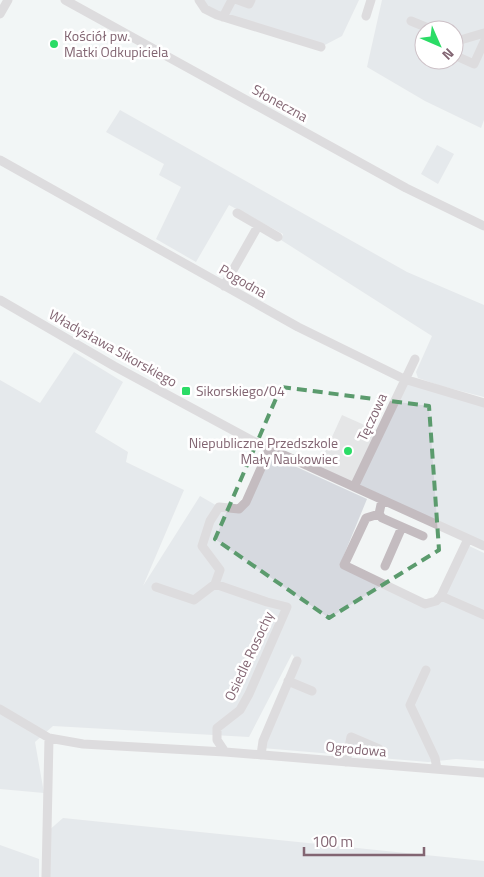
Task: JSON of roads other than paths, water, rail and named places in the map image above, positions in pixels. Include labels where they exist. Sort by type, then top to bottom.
[{"type":"street","points":[[0,14],[8,0]]},
{"type":"street","name":"Słoneczna","points":[[65,0],[406,188],[484,226]]},
{"type":"street","points":[[199,0],[205,9],[223,17],[321,47]]},
{"type":"street","points":[[223,17],[232,0]]},
{"type":"street","points":[[238,0],[249,4],[251,0]]},
{"type":"street","points":[[366,16],[371,0]]},
{"type":"street","points":[[464,39],[484,33]]},
{"type":"street","points":[[464,60],[474,64],[484,42]]},
{"type":"street","name":"Pogodna","points":[[0,160],[298,327],[404,379],[484,403]]},
{"type":"street","points":[[237,213],[278,236]]},
{"type":"street","points":[[224,286],[258,226]]},
{"type":"street","name":"Władysława Sikorskiego","points":[[0,300],[114,366],[251,440],[484,546]]},
{"type":"street","name":"Tęczowa","points":[[354,487],[415,359]]},
{"type":"street","points":[[156,587],[194,600],[215,584],[220,570],[202,546],[210,521],[219,507],[239,509],[246,502],[270,448]]},
{"type":"street","points":[[379,514],[382,500]]},
{"type":"street","points":[[379,514],[382,518],[423,536]]},
{"type":"street","points":[[379,514],[366,518],[344,565],[425,604],[436,601],[441,596],[468,539]]},
{"type":"street","points":[[385,566],[402,527]]},
{"type":"street","name":"Osiedle Rosochy","points":[[215,584],[250,597],[286,607],[245,702],[240,710],[217,728],[217,740],[225,752]]},
{"type":"street","points":[[441,596],[484,615]]},
{"type":"street","points":[[261,755],[263,741],[297,660]]},
{"type":"street","points":[[426,670],[410,705],[435,758],[437,769]]},
{"type":"street","points":[[288,681],[312,691]]},
{"type":"street","points":[[0,709],[49,738],[84,744],[225,752]]},
{"type":"street","points":[[346,762],[351,737],[379,749]]},
{"type":"street","points":[[46,877],[49,738]]},
{"type":"street","name":"Ogrodowa","points":[[225,752],[484,773]]},
{"type":"place","name":"Kościół pw. Matki Odkupiciela","points":[[54,44]]},
{"type":"place","name":"Sikorskiego/04","points":[[186,391]]},
{"type":"place","name":"Niepubliczne Przedszkole Mały Naukowiec","points":[[348,451]]}]
